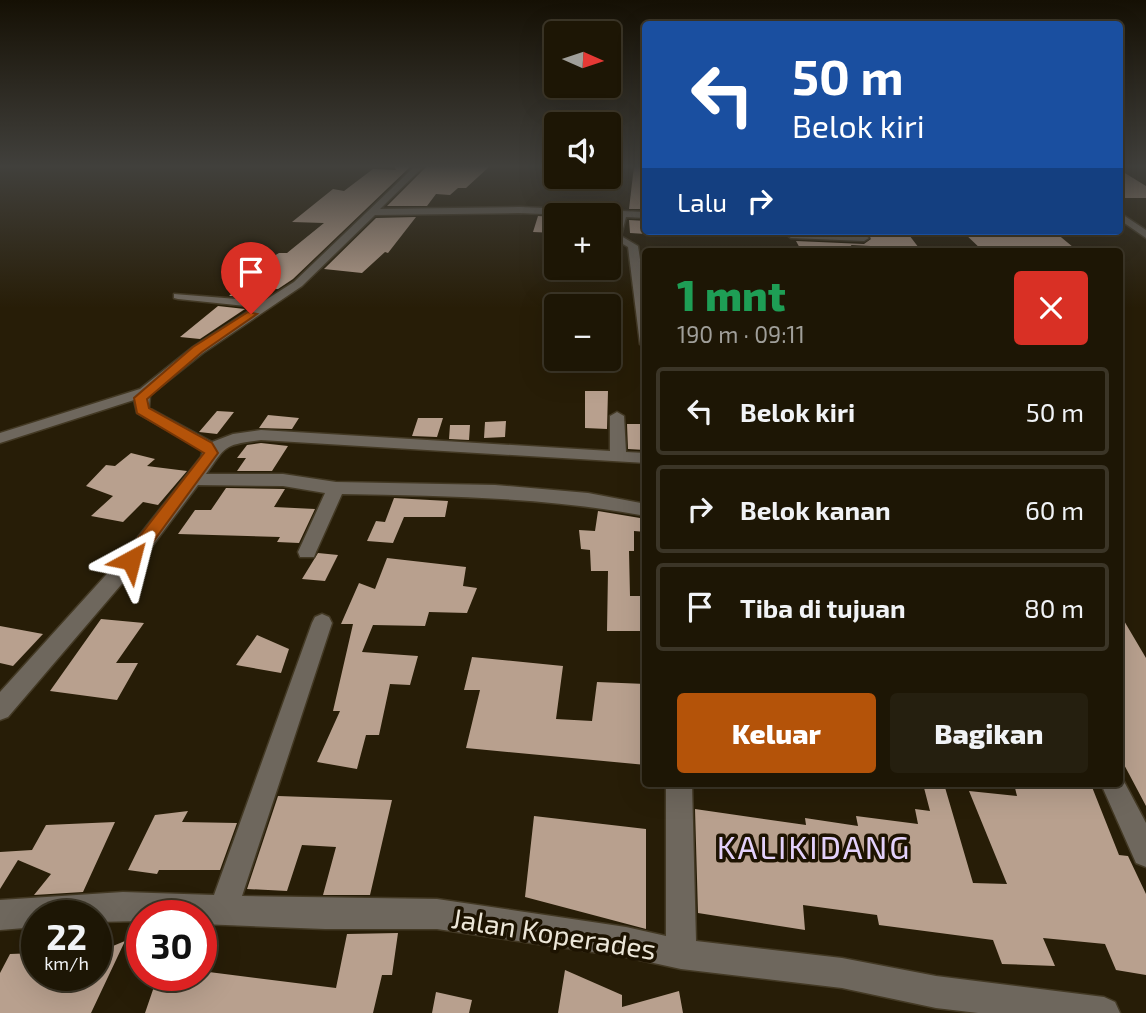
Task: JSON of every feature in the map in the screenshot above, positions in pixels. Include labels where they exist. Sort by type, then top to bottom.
[{"type":"street","points":[[211,449],[142,410],[141,398],[145,392],[198,350],[314,271],[372,213]]},
{"type":"street","points":[[604,213],[642,215]]},
{"type":"street","points":[[623,214],[616,237],[633,246],[642,314]]},
{"type":"street","points":[[1123,218],[1146,235]]},
{"type":"street","points":[[791,235],[863,235]]},
{"type":"street","points":[[178,296],[267,304]]},
{"type":"street","points":[[0,438],[145,392]]},
{"type":"street","points":[[617,416],[618,457]]},
{"type":"street","points":[[211,449],[233,439],[261,435],[642,458]]},
{"type":"street","points":[[0,709],[131,560],[194,479],[209,458],[211,449]]},
{"type":"street","points":[[194,479],[283,480],[307,486],[335,488],[495,491],[588,499],[642,509]]},
{"type":"street","points":[[307,552],[335,488]]},
{"type":"street","points":[[223,910],[322,623]]},
{"type":"street","points":[[678,787],[681,954]]},
{"type":"street","points":[[1115,787],[1146,853]]},
{"type":"street","name":"Jalan Koperades","points":[[0,915],[123,906],[437,914],[626,942],[681,954],[842,974],[936,992],[1104,1013]]},
{"type":"building","points":[[303,213],[362,213],[293,279],[278,289],[272,289],[266,297],[229,296],[267,260],[279,253],[287,253],[324,223],[292,222]]},
{"type":"building","points":[[538,216],[544,216],[544,232],[533,232]]},
{"type":"building","points":[[416,217],[388,253],[385,252],[362,273],[324,269],[376,218]]},
{"type":"building","points":[[629,220],[642,221],[642,234],[630,233]]},
{"type":"building","points":[[867,235],[909,235],[919,248],[851,245],[852,248],[800,248],[796,241],[864,244],[871,239]]},
{"type":"building","points":[[966,235],[1058,235],[1074,248],[980,248]]},
{"type":"building","points":[[218,306],[245,309],[200,339],[180,337]]},
{"type":"building","points":[[585,391],[608,391],[607,429],[585,428]]},
{"type":"building","points":[[217,411],[234,412],[217,434],[199,432]]},
{"type":"building","points":[[268,415],[299,418],[292,429],[259,428]]},
{"type":"building","points":[[418,418],[443,418],[437,437],[412,436]]},
{"type":"building","points":[[506,421],[505,437],[484,438],[485,422]]},
{"type":"building","points":[[627,424],[642,424],[642,450],[628,449]]},
{"type":"building","points":[[450,425],[470,425],[469,440],[449,439]]},
{"type":"building","points":[[261,443],[288,446],[272,471],[237,471],[246,458],[237,458],[247,445]]},
{"type":"building","points":[[131,453],[155,459],[147,466],[187,471],[158,505],[143,502],[123,522],[91,516],[113,496],[86,486],[106,465],[115,466]]},
{"type":"building","points":[[226,488],[285,489],[274,507],[315,509],[299,543],[277,542],[280,537],[178,534],[195,510],[211,510]]},
{"type":"building","points":[[394,498],[448,501],[445,517],[404,517],[393,543],[367,541],[376,521],[385,522]]},
{"type":"building","points":[[598,511],[642,518],[642,532],[634,531],[634,551],[629,551],[630,596],[642,596],[642,631],[607,631],[608,571],[591,571],[590,550],[581,549],[579,530],[595,531]]},
{"type":"building","points":[[318,553],[338,555],[325,581],[302,579]]},
{"type":"building","points":[[387,558],[466,567],[463,586],[477,588],[467,613],[429,612],[425,626],[373,625],[362,652],[418,656],[410,685],[390,684],[379,735],[366,735],[357,769],[317,762],[340,711],[333,711],[353,624],[341,624],[359,583],[375,589]]},
{"type":"building","points":[[101,619],[144,623],[116,663],[138,663],[117,700],[50,691]]},
{"type":"building","points":[[1123,619],[1146,658],[1146,806],[1123,763]]},
{"type":"building","points":[[0,626],[43,634],[13,666],[0,663]]},
{"type":"building","points":[[257,635],[289,649],[281,673],[236,665]]},
{"type":"building","points":[[472,657],[563,666],[556,719],[592,721],[597,682],[642,684],[642,765],[466,748],[480,690],[464,690]]},
{"type":"building","points":[[924,787],[945,787],[973,883],[1007,884],[969,791],[1017,796],[1015,787],[1092,787],[1119,855],[1128,856],[1146,894],[1146,975],[1116,970],[1105,944],[1043,938],[1055,966],[1002,964],[993,940],[879,925],[877,915],[803,905],[805,930],[698,913],[695,809],[806,825],[805,818],[858,826],[856,816],[918,824],[915,809],[930,811]]},
{"type":"building","points":[[278,796],[392,800],[370,895],[323,895],[336,847],[302,845],[287,891],[247,889]]},
{"type":"building","points":[[188,811],[182,822],[237,823],[220,870],[159,870],[157,874],[128,870],[155,815]]},
{"type":"building","points":[[534,816],[646,829],[646,929],[525,897]]},
{"type":"building","points":[[115,822],[83,892],[34,895],[51,874],[18,860],[0,889],[0,852],[32,850],[46,825]]},
{"type":"building","points":[[398,933],[392,975],[382,975],[373,1013],[145,1013],[153,991],[217,991],[217,973],[336,988],[347,934]]},
{"type":"building","points":[[125,941],[112,969],[112,946]]},
{"type":"building","points":[[10,954],[21,954],[21,991],[101,991],[91,1013],[0,1013],[0,973]]},
{"type":"building","points":[[565,970],[622,995],[622,1007],[679,991],[683,1013],[558,1013]]},
{"type":"building","points":[[436,992],[472,1000],[469,1013],[432,1013]]},
{"type":"district","name":"KALIKIDANG","points":[[814,846]]},
{"type":"route","points":[[131,560],[211,453],[207,446],[142,410],[141,398],[198,350],[251,314]]}]
